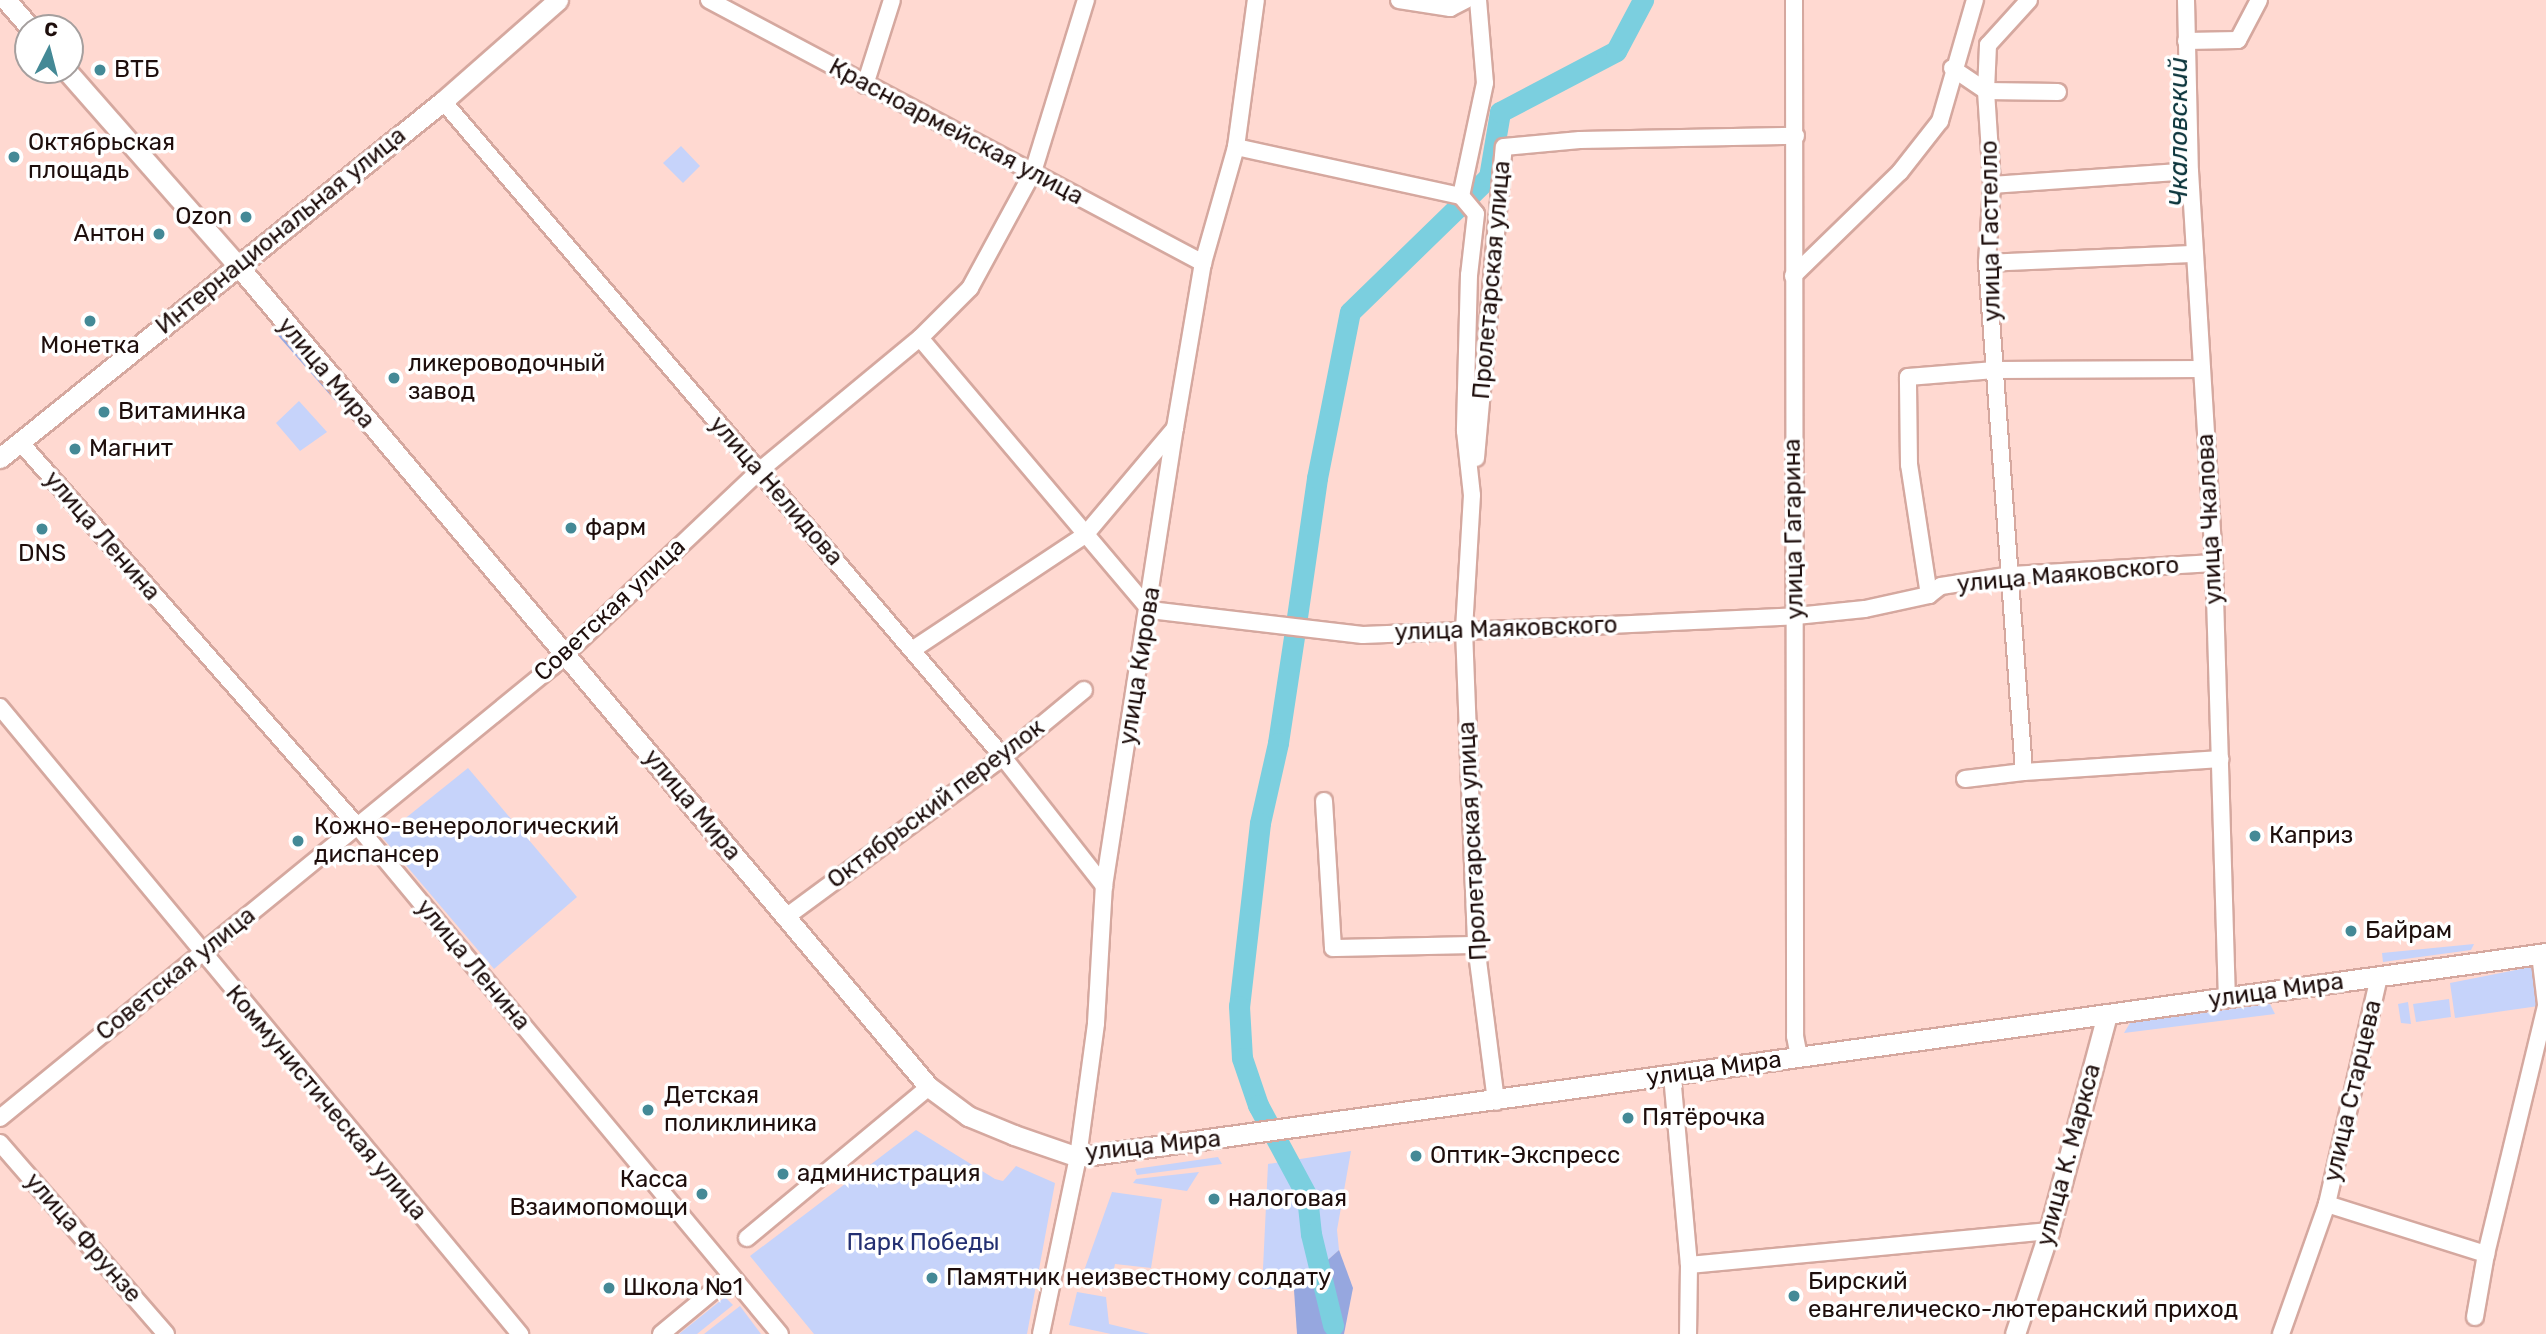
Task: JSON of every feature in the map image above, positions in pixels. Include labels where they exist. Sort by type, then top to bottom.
[{"type":"main road","points":[[6,0],[18,14]]},
{"type":"main road","name":"Интернациональная улица","points":[[0,458],[443,101],[558,0]]},
{"type":"main road","name":"улица Мира","points":[[78,84],[237,265],[929,1087],[968,1116],[1078,1157],[1496,1102],[2543,953]]},
{"type":"main road","name":"улица К. Маркса","points":[[2020,1333],[2107,1015]]},
{"type":"street","name":"Красноармейская улица","points":[[709,0],[1203,263]]},
{"type":"street","points":[[865,85],[892,0]]},
{"type":"street","name":"Советская улица","points":[[0,1118],[200,953],[359,828],[564,652],[760,471],[920,338],[970,288],[1033,172],[1086,0]]},
{"type":"street","name":"улица Кирова","points":[[1041,1334],[1078,1157],[1097,1023],[1104,886],[1150,610],[1175,428],[1203,263],[1236,147],[1255,0]]},
{"type":"street","points":[[1399,0],[1450,8],[1465,0]]},
{"type":"street","name":"Пролетарская улица","points":[[1472,495],[1465,431],[1469,275],[1476,214],[1461,196],[1485,83],[1478,0]]},
{"type":"street","name":"улица Гагарина","points":[[1794,0],[1795,1036],[1799,1057]]},
{"type":"street","points":[[1793,276],[1900,172],[1940,121],[1952,68],[1975,0]]},
{"type":"street","name":"улица Гастелло","points":[[2024,772],[2012,575],[1987,263],[1992,185],[1986,92],[1988,46],[2029,0]]},
{"type":"street","name":"улица Чкалова","points":[[2186,0],[2190,171],[2214,563],[2227,998]]},
{"type":"street","points":[[2186,41],[2238,40],[2259,0]]},
{"type":"street","points":[[1952,68],[1986,92],[2058,92]]},
{"type":"street","name":"улица Нелидова","points":[[443,101],[1003,757],[1104,886]]},
{"type":"street","name":"Пролетарская улица","points":[[1496,1102],[1476,945],[1464,630],[1472,495],[1504,147],[1580,140],[1796,136]]},
{"type":"street","points":[[1236,147],[1461,196]]},
{"type":"street","points":[[1992,185],[2190,171]]},
{"type":"street","points":[[1987,263],[2195,254]]},
{"type":"street","points":[[920,338],[1150,610]]},
{"type":"street","points":[[1928,595],[1909,465],[1908,377],[1995,370],[2202,369]]},
{"type":"street","points":[[912,650],[1085,535],[1175,428]]},
{"type":"street","name":"улица Ленина","points":[[21,443],[359,828],[780,1334]]},
{"type":"street","name":"улица Маяковского","points":[[1150,610],[1363,635],[1796,617],[1928,595],[1941,586],[2012,575],[2214,563]]},
{"type":"street","name":"Октябрьский переулок","points":[[786,917],[1003,757],[1084,690]]},
{"type":"street","name":"Коммунистическая улица","points":[[0,707],[200,953],[520,1334]]},
{"type":"street","points":[[1965,779],[2024,772],[2221,759]]},
{"type":"street","points":[[1324,801],[1333,948],[1476,945]]},
{"type":"street","points":[[2474,1317],[2486,1254],[2546,1005],[2543,953]]},
{"type":"street","name":"улица Старцева","points":[[2281,1334],[2327,1204],[2379,976]]},
{"type":"street","points":[[1672,1075],[1689,1265],[1688,1334]]},
{"type":"street","points":[[747,1238],[929,1087]]},
{"type":"street","name":"улица Фрунзе","points":[[0,1143],[166,1334]]},
{"type":"street","name":"улица Старцева","points":[[2327,1204],[2486,1254]]},
{"type":"street","points":[[1689,1265],[2049,1231]]},
{"type":"street","points":[[661,1334],[731,1276]]},
{"type":"green space","points":[[681,146],[700,166],[683,183],[663,163]]},
{"type":"green space","points":[[299,401],[327,432],[300,451],[276,423]]},
{"type":"green space","points":[[468,768],[577,897],[494,969],[382,837]]},
{"type":"green space","points":[[2474,944],[2471,950],[2383,962],[2382,953]]},
{"type":"green space","points":[[2531,967],[2542,982],[2546,1005],[2455,1018],[2450,983]]},
{"type":"green space","points":[[2449,999],[2451,1017],[2416,1022],[2413,1004]]},
{"type":"green space","points":[[2408,1002],[2411,1024],[2401,1023],[2398,1004]]},
{"type":"green space","points":[[2270,1004],[2275,1014],[2124,1033],[2130,1023]]},
{"type":"green space","name":"Парк Победы","points":[[916,1130],[995,1179],[1003,1181],[1016,1166],[1055,1183],[1027,1334],[814,1334],[750,1256]]},
{"type":"green space","points":[[1351,1151],[1337,1230],[1339,1250],[1294,1290],[1262,1289],[1268,1164]]},
{"type":"green space","points":[[1218,1157],[1222,1164],[1137,1175],[1135,1169]]},
{"type":"green space","points":[[1199,1172],[1187,1191],[1133,1183],[1136,1179]]},
{"type":"green space","points":[[1112,1192],[1162,1199],[1151,1268],[1115,1264],[1111,1283],[1102,1289],[1080,1282]]},
{"type":"green space","points":[[1077,1292],[1106,1297],[1109,1324],[1150,1334],[1111,1334],[1069,1325]]},
{"type":"green space","points":[[725,1297],[733,1305],[697,1334],[679,1334]]},
{"type":"green space","points":[[740,1306],[761,1334],[704,1334]]},
{"type":"shaded area","points":[[278,327],[378,441],[374,445],[274,331]]},
{"type":"shaded area","points":[[1339,1250],[1353,1288],[1344,1334],[1297,1334],[1294,1290]]},
{"type":"waterway","points":[[1297,617],[1317,478],[1350,312],[1489,177],[1500,112],[1616,51],[1643,0]]},
{"type":"waterway","points":[[1294,637],[1278,743],[1260,823],[1239,1006],[1242,1058],[1258,1105],[1307,1196],[1311,1234],[1333,1325]]},
{"type":"place","name":"ВТБ","points":[[100,70]]},
{"type":"place","name":"Октябрьская площадь","points":[[14,157]]},
{"type":"place","name":"Ozon","points":[[246,217]]},
{"type":"place","name":"Антон","points":[[159,234]]},
{"type":"place","name":"Монетка","points":[[90,321]]},
{"type":"place","name":"ликероводочный завод","points":[[394,378]]},
{"type":"place","name":"Витаминка","points":[[104,412]]},
{"type":"place","name":"Магнит","points":[[75,449]]},
{"type":"place","name":"фарм","points":[[571,528]]},
{"type":"place","name":"DNS","points":[[42,529]]},
{"type":"place","name":"Каприз","points":[[2255,836]]},
{"type":"place","name":"Кожно-венерологический диспансер","points":[[298,841]]},
{"type":"place","name":"Байрам","points":[[2351,931]]},
{"type":"place","name":"Детская поликлиника","points":[[648,1110]]},
{"type":"place","name":"Пятёрочка","points":[[1628,1118]]},
{"type":"place","name":"Оптик-Экспресс","points":[[1416,1156]]},
{"type":"place","name":"администрация","points":[[783,1174]]},
{"type":"place","name":"Касса Взаимопомощи","points":[[702,1194]]},
{"type":"place","name":"налоговая","points":[[1214,1199]]},
{"type":"place","name":"Памятник неизвестному солдату","points":[[932,1278]]},
{"type":"place","name":"Школа №1","points":[[609,1288]]},
{"type":"place","name":"Бирский евангелическо-лютеранский приход","points":[[1794,1296]]},
{"type":"water label","name":"Чкаловский","points":[[2179,132]]}]
